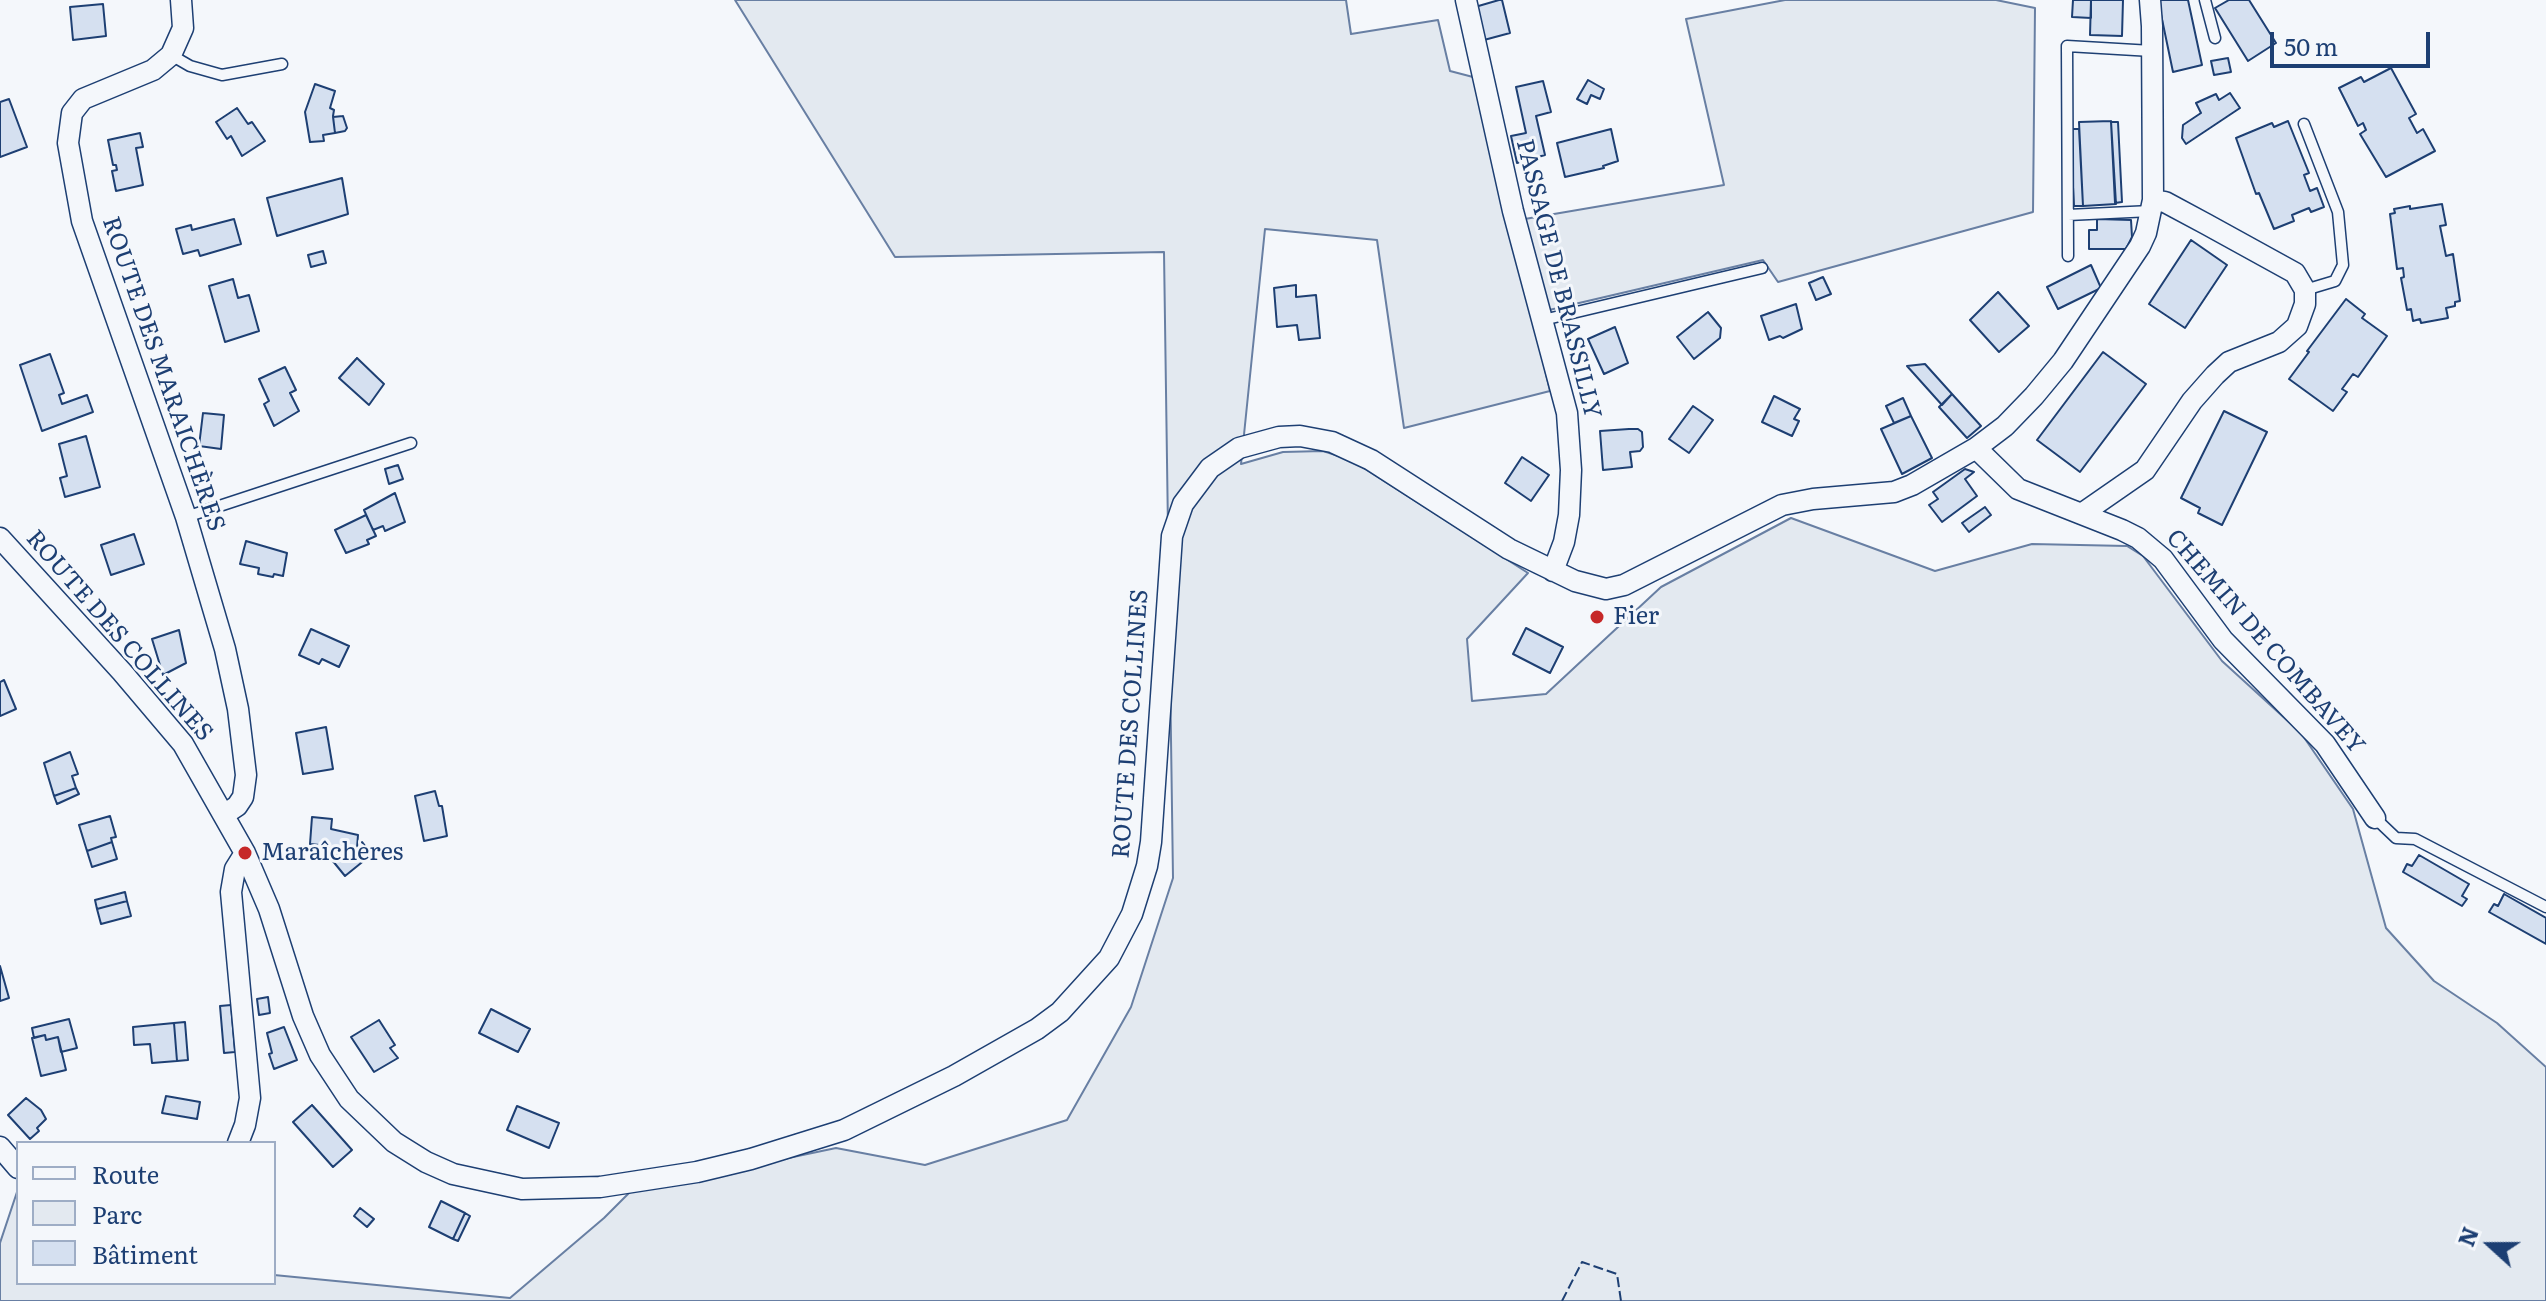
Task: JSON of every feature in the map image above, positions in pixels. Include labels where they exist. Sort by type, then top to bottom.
[{"type":"street","points":[[171,55],[183,28],[181,0]]},
{"type":"street","name":"PASSAGE DE BRASSILLY","points":[[1466,0],[1513,211],[1565,401],[1571,470],[1567,529],[1553,571]]},
{"type":"street","name":"ROUTE DES COLLINES","points":[[0,538],[183,744],[245,853],[269,909],[303,1016],[331,1075],[361,1113],[408,1152],[453,1174],[522,1189],[600,1187],[697,1172],[793,1148],[844,1130],[954,1076],[1037,1029],[1060,1012],[1109,958],[1132,914],[1151,842],[1172,536],[1183,504],[1195,485],[1223,458],[1247,445],[1279,437],[1300,436],[1340,445],[1371,460],[1509,549],[1587,586],[1614,588],[1773,509],[1797,501],[1894,492],[1912,485],[1976,448],[2005,426],[2063,361],[2132,262],[2146,233],[2152,206],[2150,0]]},
{"type":"street","name":"ROUTE DES MARAICHÈRES","points":[[171,55],[153,70],[83,99],[72,113],[68,143],[82,221],[186,517],[225,649],[246,762],[243,797],[237,806],[225,814]]},
{"type":"street","points":[[2083,513],[2145,470],[2192,401],[2229,362],[2279,342],[2297,326],[2305,304],[2305,290],[2295,273],[2165,202],[2152,206]]},
{"type":"street","name":"CHEMIN DE COMBAVEY","points":[[1976,448],[2018,489],[2138,538],[2163,559],[2223,640],[2325,744],[2375,818]]},
{"type":"street","points":[[239,1141],[250,1098],[231,892],[235,869],[245,853]]},
{"type":"street","points":[[0,1147],[16,1166]]},
{"type":"lane","points":[[2205,0],[2215,38]]},
{"type":"lane","points":[[2068,256],[2067,46],[2152,51]]},
{"type":"lane","points":[[171,55],[190,66],[222,75],[282,64]]},
{"type":"lane","points":[[2304,124],[2338,212],[2343,265],[2335,281],[2305,290]]},
{"type":"lane","points":[[2068,215],[2152,206]]},
{"type":"lane","points":[[1543,320],[1762,268]]},
{"type":"lane","points":[[186,517],[411,443]]},
{"type":"lane","points":[[2375,818],[2396,838],[2415,839],[2546,907]]},
{"type":"green space","points":[[735,0],[1346,0],[1351,34],[1438,20],[1450,71],[1473,77],[1513,221],[1724,185],[1686,19],[1785,0],[1996,0],[2035,8],[2033,212],[1778,282],[1763,260],[1532,314],[1550,391],[1404,428],[1377,240],[1265,229],[1241,464],[1283,452],[1323,451],[1351,460],[1528,573],[1467,639],[1472,701],[1546,694],[1661,587],[1791,518],[1935,571],[2032,544],[2127,546],[2143,556],[2222,661],[2301,733],[2353,809],[2386,928],[2434,981],[2497,1023],[2546,1067],[2546,1301],[0,1301],[0,1243],[16,1195],[16,1285],[276,1285],[276,1275],[510,1298],[631,1191],[836,1148],[925,1165],[1067,1120],[1131,1007],[1173,878],[1164,252],[895,257]]},
{"type":"building","points":[[1502,0],[1510,33],[1484,40],[1475,7]]},
{"type":"building","points":[[2073,0],[2091,0],[2091,18],[2072,17]]},
{"type":"building","points":[[2091,0],[2123,0],[2122,36],[2090,35]]},
{"type":"building","points":[[2158,0],[2188,0],[2202,65],[2173,72]]},
{"type":"building","points":[[2229,0],[2249,0],[2276,43],[2248,61],[2215,8]]},
{"type":"building","points":[[103,4],[106,36],[73,40],[70,7]]},
{"type":"building","points":[[2228,58],[2231,72],[2214,75],[2211,61]]},
{"type":"building","points":[[2391,68],[2416,114],[2409,118],[2417,133],[2423,129],[2435,151],[2386,177],[2360,134],[2366,130],[2363,123],[2358,126],[2339,88],[2361,77],[2364,82]]},
{"type":"building","points":[[1588,80],[1604,89],[1600,99],[1591,95],[1587,104],[1577,99]]},
{"type":"building","points":[[1543,81],[1551,112],[1536,116],[1545,155],[1517,163],[1511,136],[1526,133],[1516,87]]},
{"type":"building","points":[[315,84],[335,91],[330,108],[334,110],[335,133],[323,135],[324,141],[310,142],[305,112]]},
{"type":"building","points":[[2230,93],[2240,108],[2186,144],[2182,138],[2183,125],[2201,113],[2196,103],[2216,94],[2219,100]]},
{"type":"building","points":[[9,99],[27,147],[0,157],[0,102]]},
{"type":"building","points":[[237,108],[265,141],[242,156],[231,136],[227,139],[216,122]]},
{"type":"building","points":[[343,116],[347,128],[335,133],[333,117]]},
{"type":"building","points":[[2111,121],[2116,204],[2083,206],[2079,122]]},
{"type":"building","points":[[2288,121],[2309,173],[2304,175],[2310,191],[2317,188],[2324,207],[2311,212],[2309,208],[2292,215],[2294,221],[2274,229],[2259,193],[2256,194],[2236,138],[2272,123],[2274,127]]},
{"type":"building","points":[[2111,122],[2118,122],[2122,202],[2115,203]]},
{"type":"building","points":[[1611,129],[1618,161],[1604,168],[1565,177],[1557,143]]},
{"type":"building","points":[[2070,129],[2079,129],[2083,206],[2074,206]]},
{"type":"building","points":[[140,133],[143,147],[136,148],[143,185],[116,191],[112,171],[117,170],[108,140]]},
{"type":"building","points":[[342,178],[348,214],[277,236],[267,198]]},
{"type":"building","points":[[2442,204],[2446,225],[2440,226],[2446,256],[2453,254],[2460,301],[2446,308],[2448,318],[2421,323],[2420,319],[2413,321],[2411,309],[2407,310],[2401,278],[2404,277],[2403,268],[2397,269],[2390,214],[2395,213],[2394,209]]},
{"type":"building","points":[[234,219],[241,244],[200,256],[198,250],[183,254],[176,229],[191,225],[192,230]]},
{"type":"building","points":[[2097,219],[2131,220],[2132,237],[2126,249],[2089,249],[2089,230],[2097,230]]},
{"type":"building","points":[[2191,240],[2227,265],[2185,328],[2149,304]]},
{"type":"building","points":[[323,251],[326,263],[311,267],[308,255]]},
{"type":"building","points":[[2091,265],[2101,288],[2058,309],[2047,287]]},
{"type":"building","points":[[1823,277],[1831,294],[1816,300],[1809,283]]},
{"type":"building","points":[[233,279],[238,298],[249,295],[259,331],[225,342],[209,286]]},
{"type":"building","points":[[1296,285],[1296,297],[1316,295],[1320,338],[1299,340],[1297,325],[1277,327],[1274,288]]},
{"type":"building","points":[[1998,292],[2029,326],[1999,352],[1970,320]]},
{"type":"building","points":[[2346,299],[2365,314],[2362,318],[2387,336],[2358,377],[2353,374],[2342,389],[2347,392],[2333,411],[2289,379]]},
{"type":"building","points":[[1796,304],[1802,329],[1783,338],[1780,336],[1769,340],[1761,316]]},
{"type":"building","points":[[1708,312],[1721,328],[1720,338],[1694,359],[1677,337]]},
{"type":"building","points":[[1615,327],[1628,363],[1604,374],[1588,339]]},
{"type":"building","points":[[2103,352],[2146,384],[2080,472],[2037,440]]},
{"type":"building","points":[[50,354],[64,393],[59,395],[62,404],[87,395],[93,412],[42,431],[20,365]]},
{"type":"building","points":[[357,358],[384,384],[369,405],[339,378]]},
{"type":"building","points":[[1925,364],[1952,394],[1942,405],[1907,366]]},
{"type":"building","points":[[285,367],[296,390],[290,393],[299,411],[274,426],[264,404],[269,401],[259,379]]},
{"type":"building","points":[[1952,394],[1981,426],[1967,438],[1939,407]]},
{"type":"building","points":[[1774,396],[1800,409],[1794,419],[1799,421],[1792,436],[1762,422]]},
{"type":"building","points":[[1903,398],[1911,416],[1894,423],[1886,406]]},
{"type":"building","points":[[1693,406],[1713,420],[1689,453],[1669,439]]},
{"type":"building","points":[[2224,411],[2267,432],[2222,525],[2198,513],[2200,508],[2181,498]]},
{"type":"building","points":[[203,413],[224,415],[221,449],[199,446]]},
{"type":"building","points":[[1911,416],[1932,458],[1902,474],[1881,429]]},
{"type":"building","points":[[1638,429],[1642,432],[1643,447],[1640,451],[1630,452],[1632,467],[1603,470],[1600,431]]},
{"type":"building","points":[[86,436],[100,487],[65,497],[60,478],[67,476],[59,444]]},
{"type":"building","points":[[1522,457],[1549,475],[1531,501],[1505,483]]},
{"type":"building","points":[[398,465],[403,479],[389,484],[385,469]]},
{"type":"building","points":[[1965,469],[1974,472],[1965,479],[1977,496],[1942,522],[1929,505],[1938,499],[1933,492]]},
{"type":"building","points":[[395,493],[405,522],[385,531],[383,526],[373,530],[364,510]]},
{"type":"building","points":[[1985,507],[1991,515],[1969,532],[1962,523]]},
{"type":"building","points":[[366,515],[376,536],[367,540],[369,544],[346,553],[335,530]]},
{"type":"building","points":[[134,534],[144,564],[111,575],[101,545]]},
{"type":"building","points":[[246,541],[287,553],[283,576],[258,574],[259,568],[240,564]]},
{"type":"building","points":[[1526,628],[1563,647],[1550,673],[1513,654]]},
{"type":"building","points":[[311,629],[349,646],[339,667],[322,659],[319,664],[299,655]]},
{"type":"building","points":[[179,630],[186,663],[163,675],[152,639]]},
{"type":"building","points":[[4,680],[16,709],[0,716],[0,682]]},
{"type":"building","points":[[326,727],[333,769],[303,774],[296,733]]},
{"type":"building","points":[[70,752],[78,774],[72,776],[76,788],[54,796],[44,763]]},
{"type":"building","points":[[76,788],[79,794],[57,804],[54,796]]},
{"type":"building","points":[[435,791],[439,806],[442,806],[447,836],[424,841],[415,796]]},
{"type":"building","points":[[110,816],[116,837],[111,838],[112,842],[87,851],[79,825]]},
{"type":"building","points":[[312,817],[332,819],[331,829],[358,835],[357,848],[366,859],[345,876],[332,860],[332,853],[328,853],[329,846],[310,844]]},
{"type":"building","points":[[112,842],[117,859],[92,867],[87,851]]},
{"type":"building","points":[[2419,855],[2469,884],[2462,896],[2467,899],[2462,906],[2403,872],[2407,864],[2412,866]]},
{"type":"building","points":[[125,892],[127,901],[97,909],[95,900]]},
{"type":"building","points":[[2504,894],[2546,918],[2546,944],[2489,912],[2494,904],[2498,906]]},
{"type":"building","points":[[127,901],[131,916],[101,924],[97,909]]},
{"type":"building","points":[[0,966],[9,998],[0,1001]]},
{"type":"building","points":[[268,997],[270,1013],[259,1015],[257,999]]},
{"type":"building","points":[[231,1005],[235,1052],[224,1053],[220,1006]]},
{"type":"building","points":[[491,1009],[530,1029],[518,1052],[479,1033]]},
{"type":"building","points":[[69,1019],[77,1048],[61,1052],[58,1037],[46,1040],[45,1035],[34,1038],[32,1028]]},
{"type":"building","points":[[379,1020],[395,1045],[390,1048],[398,1058],[374,1072],[351,1037]]},
{"type":"building","points":[[185,1022],[188,1060],[177,1061],[174,1023]]},
{"type":"building","points":[[174,1023],[177,1061],[152,1063],[150,1044],[134,1045],[133,1027]]},
{"type":"building","points":[[284,1027],[297,1060],[274,1069],[267,1033]]},
{"type":"building","points":[[45,1035],[46,1040],[58,1037],[66,1070],[41,1076],[32,1038]]},
{"type":"building","points":[[166,1096],[200,1102],[197,1119],[162,1113]]},
{"type":"building","points":[[26,1098],[41,1110],[46,1119],[30,1139],[8,1115]]},
{"type":"building","points":[[312,1105],[352,1150],[333,1167],[293,1122]]},
{"type":"building","points":[[517,1106],[559,1123],[549,1148],[507,1130]]},
{"type":"building","points":[[441,1201],[465,1213],[453,1239],[429,1227]]},
{"type":"building","points":[[360,1208],[374,1219],[367,1227],[354,1216]]},
{"type":"building","points":[[465,1213],[470,1216],[458,1241],[453,1239]]},
{"type":"fence","points":[[1562,1301],[1582,1262],[1617,1274],[1621,1301]]},
{"type":"place","name":"Fier","points":[[1597,617]]},
{"type":"place","name":"Maraîchères","points":[[245,853]]}]
